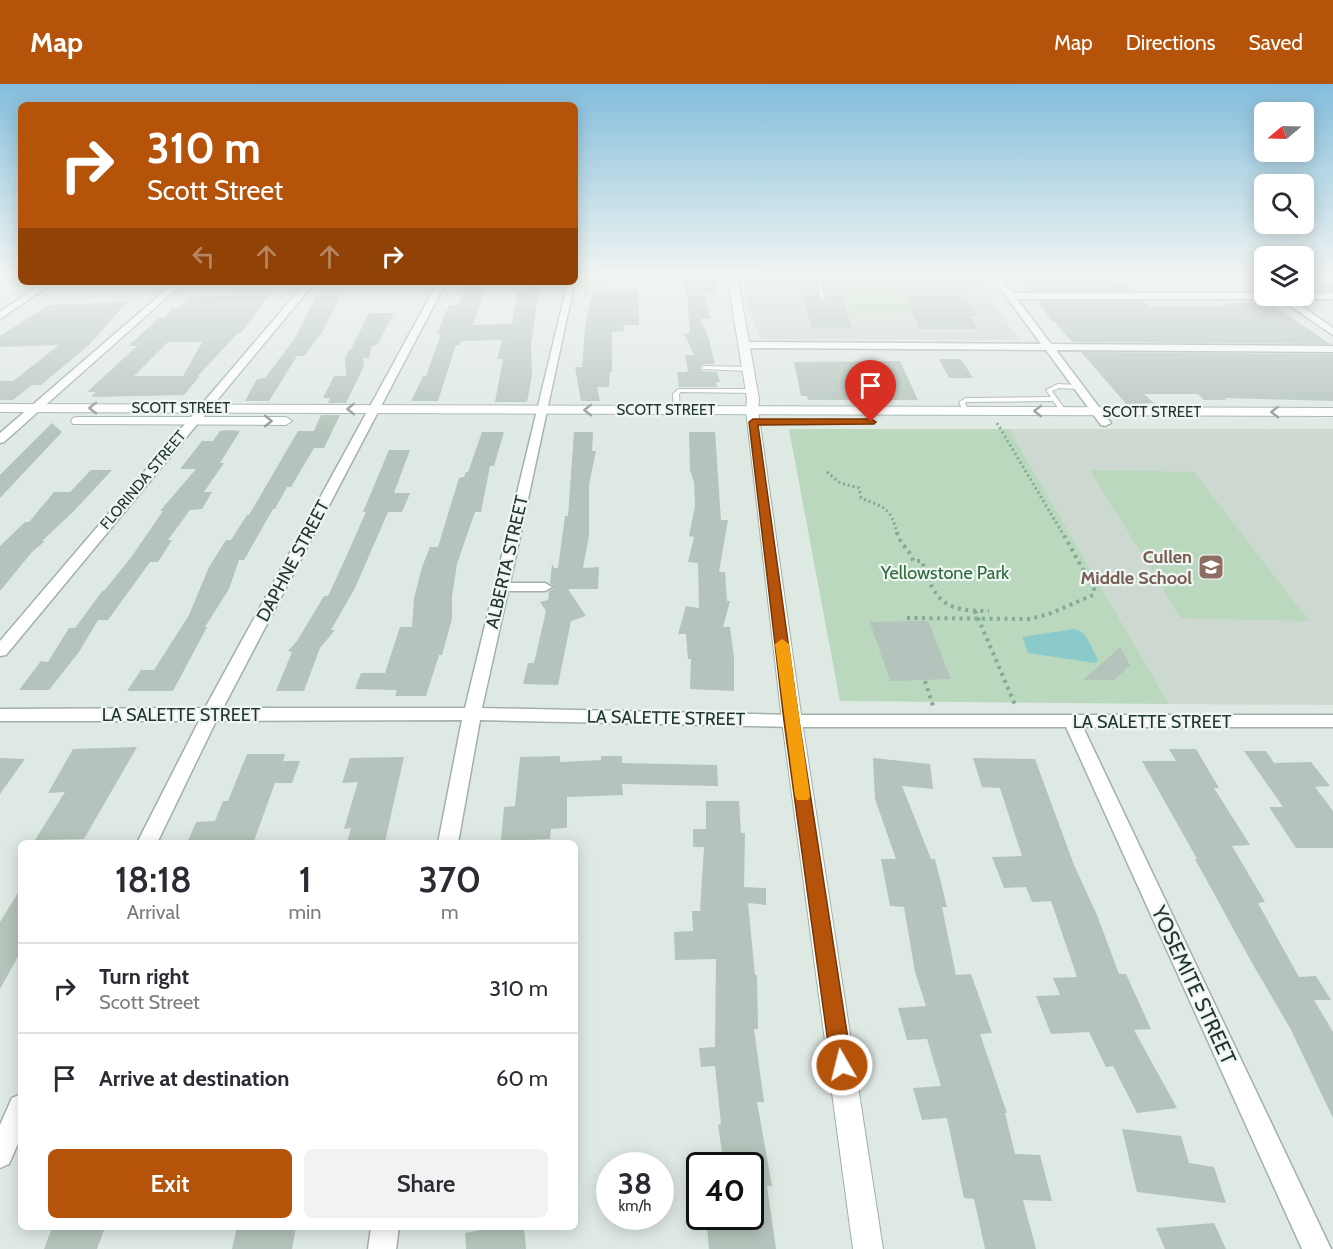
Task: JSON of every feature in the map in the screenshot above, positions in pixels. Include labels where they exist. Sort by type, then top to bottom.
[{"type":"main road","points":[[741,328],[792,721],[868,1249]]},
{"type":"main road","name":"SCOTT STREET","points":[[0,408],[204,408],[371,415],[540,416],[752,416],[964,411],[1333,412]]},
{"type":"main road","name":"SCOTT STREET","points":[[540,416],[677,410],[752,416]]},
{"type":"main road","name":"SCOTT STREET","points":[[964,411],[997,423],[1333,424]]},
{"type":"main road","name":"SCOTT STREET","points":[[0,421],[192,421],[371,415]]},
{"type":"street","points":[[0,440],[127,328]]},
{"type":"street","name":"FLORINDA STREET","points":[[0,651],[272,328]]},
{"type":"street","name":"DAPHNE STREET","points":[[148,840],[210,716],[417,328]]},
{"type":"street","name":"ALBERTA STREET","points":[[449,840],[472,714],[561,328]]},
{"type":"street","points":[[1034,328],[1105,423]]},
{"type":"street","points":[[744,345],[1065,349],[1333,349]]},
{"type":"street","points":[[501,587],[545,587]]},
{"type":"street","name":"LA SALETTE STREET","points":[[0,715],[472,714],[792,721],[1333,721]]},
{"type":"street","name":"YOSEMITE STREET","points":[[1072,722],[1317,1249]]},
{"type":"street","points":[[0,1155],[18,1114]]},
{"type":"street","points":[[382,1249],[385,1230]]},
{"type":"lane","points":[[704,368],[748,369]]},
{"type":"lane","points":[[1063,411],[1049,390],[1058,386],[1078,387]]},
{"type":"lane","points":[[677,410],[676,394],[680,390],[751,391]]},
{"type":"lane","points":[[964,411],[1055,399]]},
{"type":"path","points":[[907,618],[1029,619],[1049,614],[1093,595],[1094,589],[1086,573],[997,423]]},
{"type":"path","points":[[827,472],[840,483],[859,488],[861,498],[883,507],[893,515],[898,538],[910,553],[913,561],[922,561],[934,596],[954,609],[989,611]]},
{"type":"path","points":[[975,611],[1022,722]]},
{"type":"path","points":[[925,681],[938,721]]},
{"type":"shaded area","points":[[756,328],[1011,328],[1019,340],[761,339]]},
{"type":"shaded area","name":"Cullen Middle School","points":[[1009,429],[1333,429],[1333,705],[1169,704]]},
{"type":"green space","name":"Yellowstone Park","points":[[789,429],[1009,429],[1169,704],[840,701]]},
{"type":"green space","points":[[1090,470],[1194,472],[1309,621],[1181,618]]},
{"type":"water","points":[[1079,630],[1089,641],[1098,660],[1095,663],[1028,653],[1022,637]]},
{"type":"building","points":[[12,328],[104,328],[90,344],[41,385],[32,385],[13,400],[0,400],[0,381],[13,381],[59,345],[0,347],[0,336]]},
{"type":"building","points":[[148,328],[244,328],[198,376],[200,376],[184,395],[91,397],[96,392],[87,392],[137,346],[128,346]],"holes":[[[168,342],[202,342],[183,376],[134,376]]]},
{"type":"building","points":[[300,328],[324,328],[304,356],[297,356],[269,401],[245,401],[257,379],[265,378]]},
{"type":"building","points":[[361,328],[386,328],[377,345],[372,346],[369,358],[363,358],[364,366],[346,403],[328,403],[330,398],[323,398],[334,376],[346,376],[345,359]]},
{"type":"building","points":[[439,328],[533,328],[531,344],[532,375],[527,402],[495,402],[503,359],[497,359],[502,340],[461,341],[460,345],[456,345],[438,401],[411,401],[423,376],[426,376],[441,334],[437,334]]},
{"type":"building","points":[[585,328],[624,328],[624,331],[612,332],[612,372],[610,372],[609,387],[597,387],[600,401],[581,401],[575,367],[582,367]]},
{"type":"building","points":[[690,328],[704,328],[715,364],[704,364],[699,368],[702,371],[717,372],[720,382],[716,382],[717,387],[679,387],[677,372],[688,372],[685,355],[694,355],[684,334],[690,333]]},
{"type":"building","points":[[919,328],[978,329],[919,329]]},
{"type":"building","points":[[1060,328],[1307,328],[1330,344],[1072,342]]},
{"type":"building","points":[[1081,352],[1333,354],[1333,401],[1224,398],[1226,400],[1204,400],[1198,394],[1144,394],[1154,403],[1127,405]]},
{"type":"building","points":[[939,359],[961,359],[973,378],[949,378]]},
{"type":"building","points":[[900,361],[918,400],[808,400],[807,396],[801,396],[794,362]]},
{"type":"building","points":[[321,415],[340,415],[324,448],[314,448],[291,487],[287,487],[273,509],[244,560],[239,560],[229,589],[205,627],[207,627],[173,691],[127,691],[141,670],[154,670],[189,615],[209,567],[226,540],[231,540],[249,515],[298,431],[314,431]]},
{"type":"building","points":[[52,423],[62,432],[0,498],[0,475]]},
{"type":"building","points":[[220,431],[240,431],[220,463],[224,463],[204,492],[212,492],[202,509],[190,510],[168,540],[172,540],[158,562],[150,562],[108,620],[98,620],[79,652],[49,690],[19,690],[41,661],[48,662],[69,628],[75,628],[132,556],[163,511],[160,511],[196,469],[180,469],[202,441],[213,441]]},
{"type":"building","points":[[482,432],[504,432],[494,466],[490,466],[481,512],[475,512],[457,564],[452,596],[452,619],[442,655],[439,655],[426,696],[395,696],[397,690],[355,689],[361,673],[385,673],[400,627],[412,627],[414,598],[422,567],[430,547],[438,547],[459,478],[464,477],[468,472]]},
{"type":"building","points":[[574,432],[593,432],[592,451],[596,451],[589,485],[589,536],[583,568],[599,567],[598,589],[568,589],[586,616],[571,621],[558,685],[523,684],[528,663],[534,663],[546,611],[540,602],[548,600],[549,591],[554,588],[550,583],[552,564],[554,568],[558,568],[565,516],[568,516]]},
{"type":"building","points":[[689,432],[715,432],[721,520],[728,520],[719,572],[725,572],[727,601],[730,601],[723,627],[730,627],[734,658],[734,691],[690,689],[691,659],[688,659],[686,634],[678,634],[686,606],[699,608],[698,563],[688,562],[694,537],[689,536],[695,506],[694,482],[690,470]]},
{"type":"building","points":[[389,450],[410,450],[394,493],[410,493],[402,512],[388,512],[355,588],[331,630],[335,630],[320,648],[304,691],[276,691],[292,652],[288,651],[297,641],[324,596],[328,596],[366,512],[363,512]]},
{"type":"building","points":[[91,470],[112,470],[42,541],[45,541],[32,552],[0,591],[0,546],[25,522],[29,522],[54,492],[70,492]]},
{"type":"building","points":[[928,621],[951,679],[890,681],[870,622]]},
{"type":"building","points":[[1120,647],[1130,665],[1114,680],[1083,680]]},
{"type":"building","points":[[137,747],[84,839],[35,840],[65,792],[48,793],[73,749]]},
{"type":"building","points":[[1169,749],[1196,749],[1219,788],[1214,788],[1250,845],[1232,846],[1265,902],[1258,903],[1299,977],[1316,976],[1331,1000],[1314,1000],[1333,1032],[1333,1118],[1290,1028],[1142,761],[1176,761]]},
{"type":"building","points":[[1244,751],[1266,751],[1274,763],[1311,762],[1330,786],[1315,787],[1333,811],[1333,848],[1296,848],[1269,807],[1283,807]]},
{"type":"building","points":[[247,754],[285,754],[283,761],[300,761],[292,783],[275,783],[254,840],[188,840],[196,822],[215,821],[223,801],[228,801]]},
{"type":"building","points":[[560,756],[560,762],[601,760],[601,756],[622,756],[622,763],[717,765],[718,786],[622,784],[623,795],[567,797],[567,828],[551,829],[550,839],[501,840],[504,807],[515,806],[520,757]]},
{"type":"building","points":[[404,757],[385,840],[348,840],[351,828],[344,829],[358,782],[342,783],[350,758]]},
{"type":"building","points":[[0,758],[25,759],[0,794]]},
{"type":"building","points":[[873,758],[930,764],[933,789],[902,786],[931,859],[935,859],[947,907],[942,907],[956,975],[971,974],[992,1033],[980,1034],[1007,1113],[1005,1113],[1015,1154],[1040,1155],[1052,1201],[1023,1200],[1036,1249],[985,1249],[974,1199],[964,1198],[947,1118],[922,1120],[913,1088],[941,1086],[927,1039],[907,1040],[898,1008],[926,1006],[915,972],[904,907],[890,906],[881,859],[896,859],[875,799]]},
{"type":"building","points":[[973,758],[1035,759],[1074,865],[1097,915],[1119,974],[1126,974],[1151,1029],[1134,1030],[1177,1108],[1137,1113],[1113,1066],[1106,1067],[1089,1032],[1051,1034],[1036,996],[1060,995],[1053,978],[1077,977],[1051,901],[1032,902],[1026,887],[1004,888],[992,857],[1022,856],[1000,788],[982,787]]},
{"type":"building","points":[[706,801],[739,801],[741,833],[745,833],[744,887],[766,888],[766,905],[748,903],[755,975],[757,975],[758,1029],[754,1029],[764,1102],[757,1102],[772,1186],[767,1186],[776,1249],[709,1249],[707,1230],[764,1230],[764,1152],[722,1152],[715,1066],[701,1067],[699,1048],[715,1047],[716,959],[675,960],[674,932],[693,931],[692,911],[700,911],[704,847],[693,847],[693,829],[706,829]]},
{"type":"building","points":[[18,893],[18,956],[0,989],[0,922]]},
{"type":"building","points":[[1122,1129],[1181,1136],[1189,1163],[1214,1167],[1226,1203],[1137,1192]]},
{"type":"building","points":[[1214,1223],[1226,1249],[1165,1249],[1156,1228]]},
{"type":"building","points":[[51,1230],[104,1230],[97,1249],[44,1249]]},
{"type":"building","points":[[236,1230],[295,1230],[292,1249],[232,1249]]},
{"type":"building","points":[[479,1230],[524,1230],[526,1249],[466,1249],[465,1233]]},
{"type":"slow traffic","points":[[782,644],[803,796]]},
{"type":"place","name":"Cullen Middle School","points":[[1211,567]]},
{"type":"route","points":[[842,1065],[792,721],[753,422],[871,422]]}]
